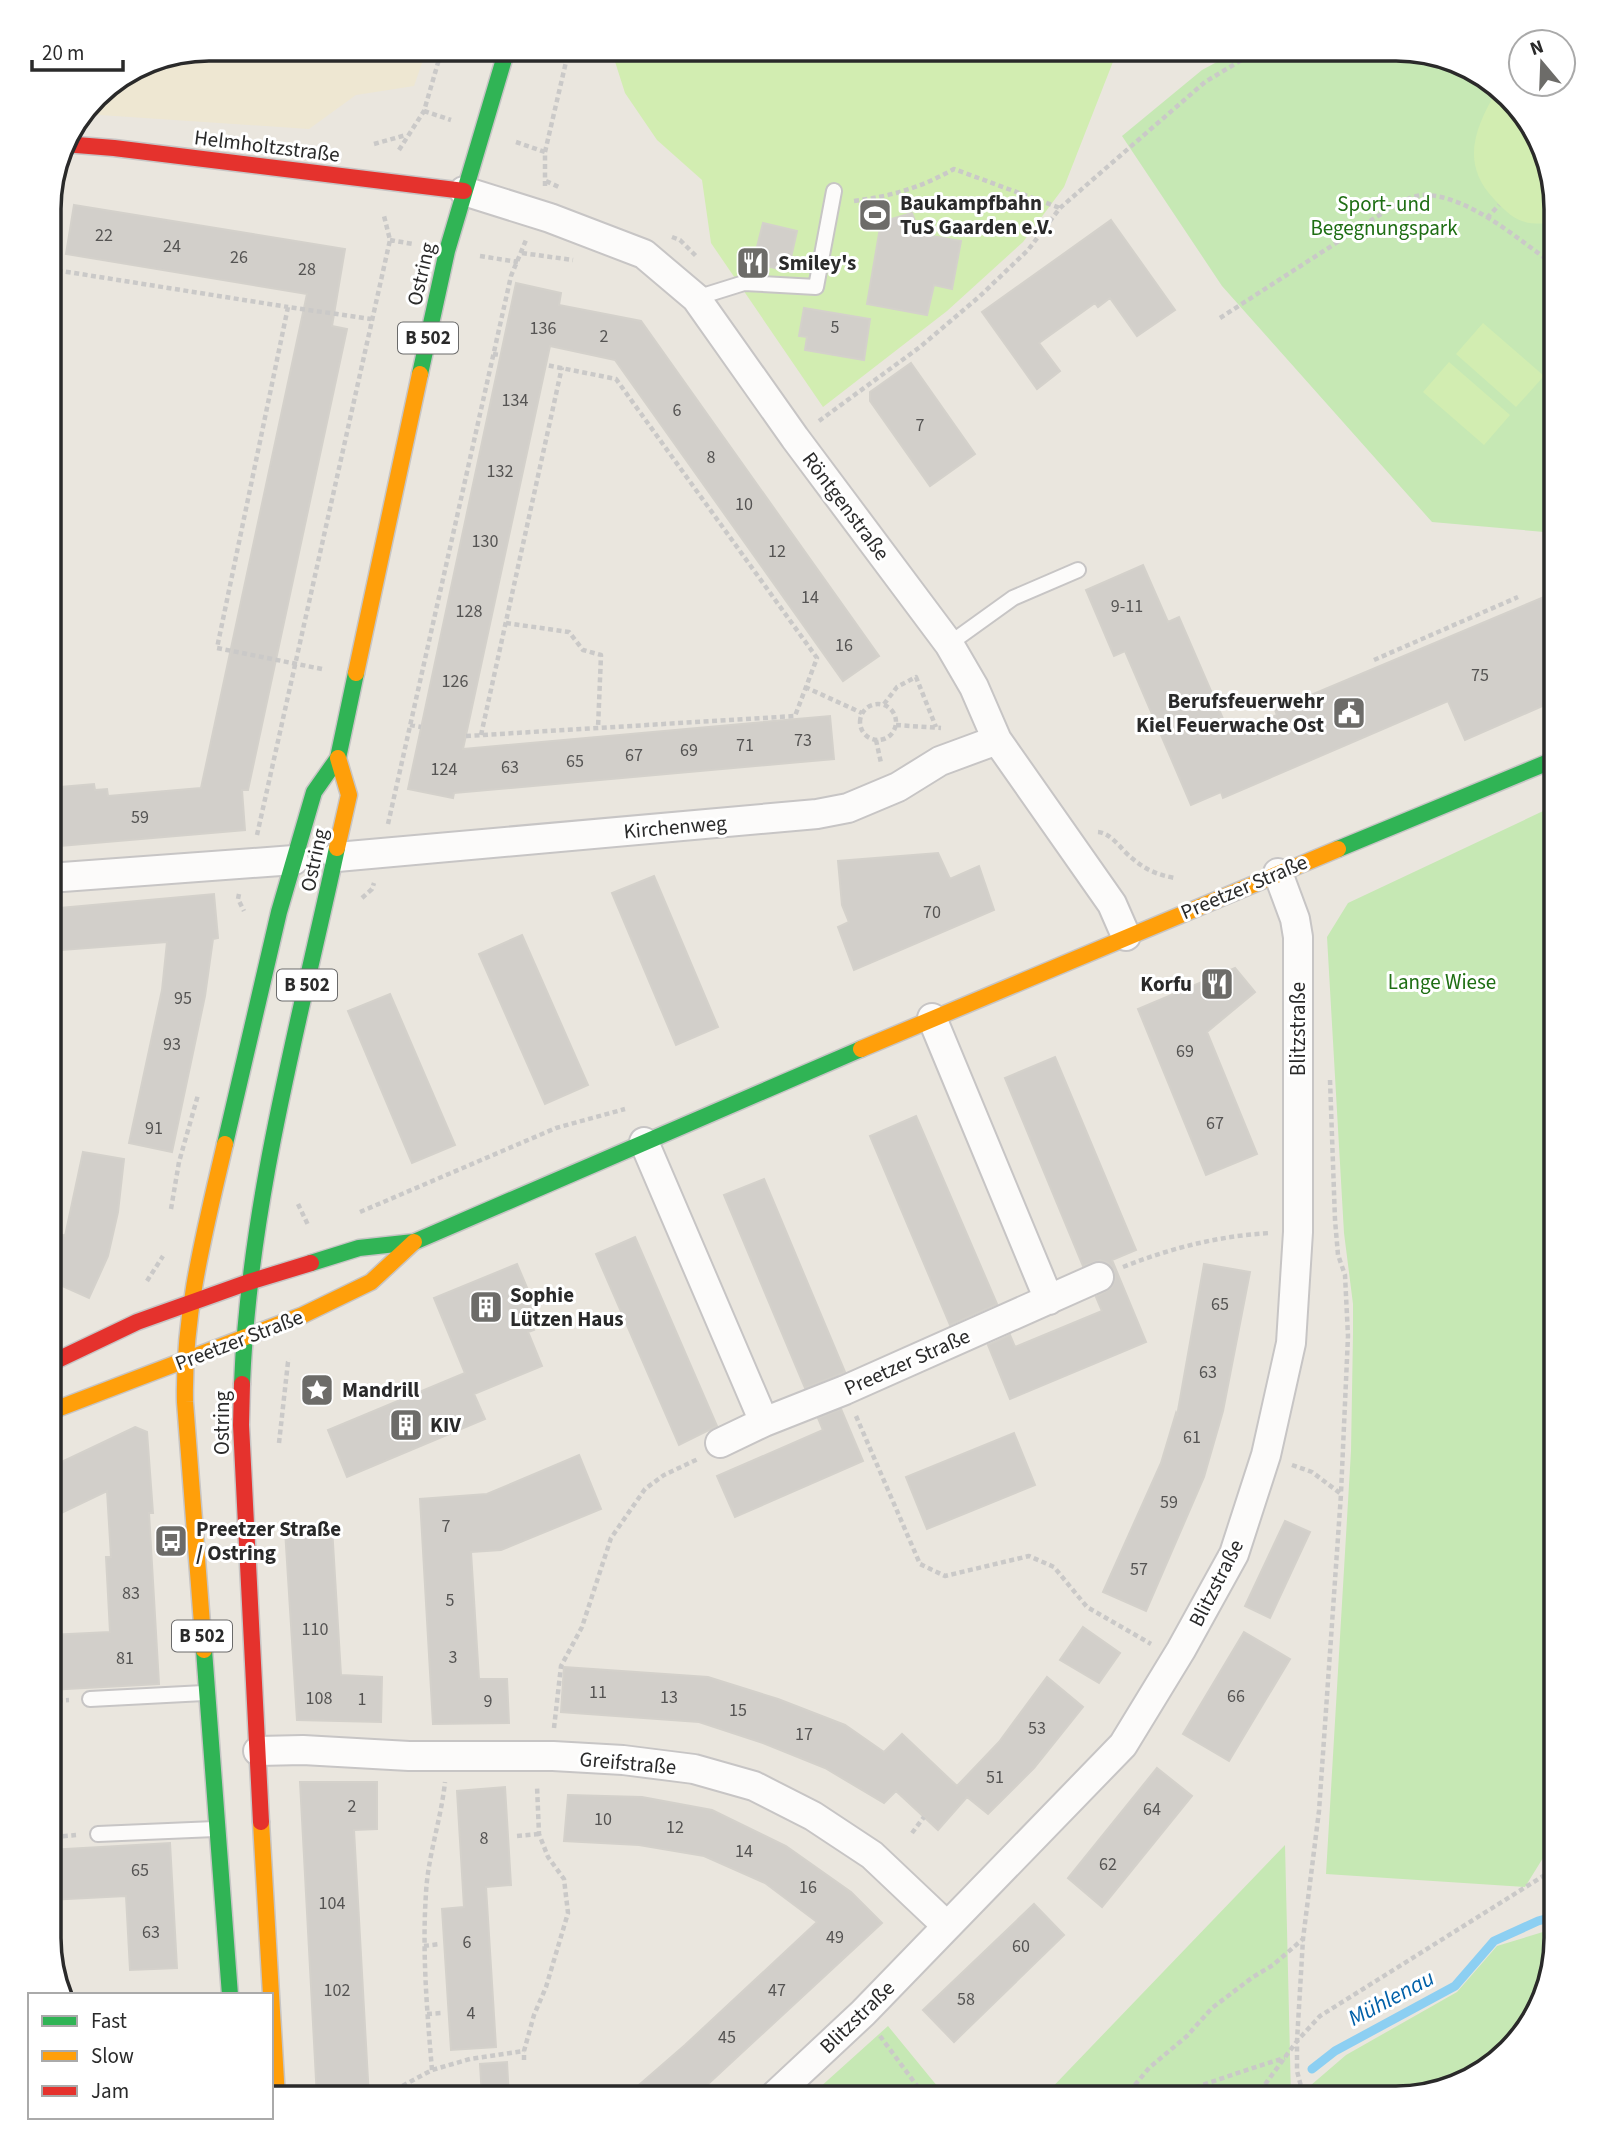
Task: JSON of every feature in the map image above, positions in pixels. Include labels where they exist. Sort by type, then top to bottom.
[{"type":"main road","name":"Ostring","points":[[230,1993],[185,1402],[184,1361],[190,1304],[212,1196],[279,912],[314,792],[338,758],[447,251],[503,62]]},
{"type":"main road","name":"Helmholtzstraße","points":[[77,145],[464,191]]},
{"type":"main road","name":"Ostring","points":[[271,1993],[248,1603],[241,1425],[244,1339],[249,1282],[279,1113],[349,796],[338,758]]},
{"type":"main road","name":"Preetzer Straße","points":[[61,1358],[137,1322],[249,1282],[359,1248],[414,1242],[932,1018],[1544,764]]},
{"type":"main road","name":"Preetzer Straße","points":[[61,1407],[303,1315],[371,1282],[414,1242]]},
{"type":"main road","name":"Ostring","points":[[273,2025],[276,2086]]},
{"type":"street","name":"Röntgenstraße","points":[[464,191],[644,254],[696,298],[795,438],[949,644],[974,687],[998,740],[1112,904],[1126,936]]},
{"type":"street","name":"Kirchenweg","points":[[337,858],[817,814],[848,808],[898,787],[940,761],[998,740]]},
{"type":"street","points":[[62,877],[294,860]]},
{"type":"street","name":"Blitzstraße","points":[[785,2086],[863,2013],[1123,1745],[1176,1659],[1234,1554],[1266,1455],[1291,1343],[1298,1231],[1298,937],[1295,919],[1278,873]]},
{"type":"street","points":[[932,1018],[1049,1300]]},
{"type":"street","points":[[644,1142],[764,1422]]},
{"type":"street","name":"Preetzer Straße","points":[[720,1443],[1100,1277]]},
{"type":"street","name":"Greifstraße","points":[[258,1751],[623,1760],[694,1769],[754,1786],[813,1816],[872,1855],[947,1926]]},
{"type":"lane","points":[[696,298],[744,283],[816,287],[832,198]]},
{"type":"lane","points":[[949,644],[1013,598],[1078,570]]},
{"type":"lane","points":[[90,1699],[206,1693]]},
{"type":"lane","points":[[98,1834],[217,1829]]},
{"type":"path","points":[[247,916],[237,899],[249,862],[390,240],[386,220],[378,204],[382,182],[407,135],[424,111],[438,62]]},
{"type":"path","points":[[359,901],[372,889],[382,853],[511,276],[522,253],[546,181],[544,152],[566,62]]},
{"type":"path","points":[[795,438],[920,347],[980,296],[1028,250],[1060,208],[1205,82],[1238,62]]},
{"type":"path","points":[[832,198],[880,197],[927,184],[954,169],[1060,208]]},
{"type":"path","points":[[1220,318],[1398,203],[1420,194],[1447,197],[1487,218],[1544,258]]},
{"type":"path","points":[[1487,218],[1499,205]]},
{"type":"path","points":[[62,271],[371,319]]},
{"type":"path","points":[[288,307],[217,648],[357,676]]},
{"type":"path","points":[[492,354],[501,355]]},
{"type":"path","points":[[466,736],[795,716],[817,658],[616,379],[546,365]]},
{"type":"path","points":[[481,735],[562,368]]},
{"type":"path","points":[[1374,660],[1518,597]]},
{"type":"path","points":[[506,623],[569,632],[583,650],[600,655],[598,728]]},
{"type":"path","points":[[884,704],[897,687],[916,677],[936,727]]},
{"type":"path","points":[[805,687],[862,713]]},
{"type":"path","points":[[871,704],[884,704],[894,712],[896,725],[892,734],[885,739],[876,740],[866,736],[860,724],[862,713],[871,704]]},
{"type":"path","points":[[410,725],[421,727]]},
{"type":"path","points":[[1058,827],[1104,832],[1132,859],[1155,874],[1179,879]]},
{"type":"path","points":[[1301,2086],[1297,2071],[1297,2041],[1303,1939],[1319,1811],[1341,1494],[1348,1336],[1345,1275],[1338,1255],[1335,1220],[1330,1067]]},
{"type":"path","points":[[170,1216],[179,1162],[201,1084]]},
{"type":"path","points":[[298,1204],[309,1227],[306,1266]]},
{"type":"path","points":[[1100,1277],[1158,1253],[1208,1240],[1240,1234],[1298,1231]]},
{"type":"path","points":[[137,1322],[138,1296],[163,1256]]},
{"type":"path","points":[[288,1362],[300,1344],[303,1315]]},
{"type":"path","points":[[845,1390],[920,1564],[945,1576],[1029,1556],[1054,1567],[1087,1607],[1176,1659]]},
{"type":"path","points":[[524,2060],[524,2051],[568,1913],[564,1879],[548,1857],[539,1834],[544,1757],[555,1711],[561,1666],[582,1627],[611,1538],[645,1489],[664,1475],[705,1456],[720,1443]]},
{"type":"path","points":[[1266,1455],[1312,1472],[1341,1494]]},
{"type":"path","points":[[432,2070],[424,1946],[426,1892],[431,1848],[442,1808],[447,1756]]},
{"type":"path","points":[[912,1833],[924,1817]]},
{"type":"path","points":[[61,1836],[98,1834]]},
{"type":"path","points":[[517,1836],[539,1834]]},
{"type":"path","points":[[1264,2086],[1297,2041],[1320,2016],[1544,1876]]},
{"type":"path","points":[[1134,2086],[1149,2068],[1187,2036],[1212,2008],[1273,1965],[1303,1939]]},
{"type":"path","points":[[424,1946],[440,1944]]},
{"type":"path","points":[[427,2014],[442,2013]]},
{"type":"path","points":[[863,2013],[917,2086]]},
{"type":"path","points":[[402,2086],[432,2070],[470,2059],[524,2051]]},
{"type":"path","points":[[1202,2086],[1285,2057]]},
{"type":"shaded area","points":[[422,62],[414,86],[356,95],[309,129],[96,115],[135,81],[181,64]]},
{"type":"green space","name":"Baukampfbahn TuS Gaarden e.V.","points":[[615,62],[1113,62],[1064,187],[1023,242],[947,311],[823,407],[711,243],[702,180],[657,140],[625,93]]},
{"type":"green space","name":"Sport- und Begegnungspark","points":[[1217,62],[1424,64],[1470,81],[1500,105],[1519,127],[1536,162],[1544,210],[1544,532],[1432,522],[1222,286],[1122,136],[1202,70]]},
{"type":"green space","points":[[1493,98],[1519,127],[1536,162],[1541,181],[1544,223],[1528,223],[1515,218],[1483,186],[1474,159],[1474,145],[1482,118]]},
{"type":"green space","points":[[1483,323],[1544,376],[1516,407],[1456,354]]},
{"type":"green space","points":[[1449,362],[1510,415],[1484,445],[1423,392]]},
{"type":"green space","name":"Lange Wiese","points":[[1544,811],[1544,1856],[1525,1887],[1326,1874],[1351,1451],[1353,1334],[1353,1304],[1344,1233],[1327,937],[1348,903]]},
{"type":"green space","points":[[1285,1845],[1291,2086],[1054,2086]]},
{"type":"green space","points":[[1544,1932],[1539,1976],[1524,2012],[1507,2035],[1478,2061],[1434,2081],[1415,2084],[1310,2086],[1346,2055],[1457,1992],[1497,1946]]},
{"type":"green space","points":[[888,2026],[937,2086],[821,2086]]},
{"type":"building","points":[[74,205],[345,249],[332,326],[347,329],[248,790],[242,790],[245,830],[62,846],[62,787],[94,784],[95,790],[107,789],[108,796],[201,788],[307,294],[66,254]]},
{"type":"building","points":[[912,213],[920,234],[961,241],[952,289],[934,285],[927,315],[867,304],[881,222]]},
{"type":"building","points":[[1111,220],[1175,310],[1137,336],[1110,298],[1098,307],[1095,303],[1039,343],[1060,371],[1037,389],[982,312]]},
{"type":"building","points":[[763,223],[797,231],[788,271],[753,263]]},
{"type":"building","points":[[516,283],[561,293],[559,305],[641,321],[879,656],[843,681],[615,360],[550,346],[463,749],[830,716],[834,759],[454,793],[453,798],[408,789]]},
{"type":"building","points":[[804,308],[870,319],[864,360],[805,350],[807,337],[799,336]]},
{"type":"building","points":[[911,363],[975,454],[930,486],[870,401],[870,392]]},
{"type":"building","name":"Berufsfeuerwehr Kiel Feuerwache Ost","points":[[1143,565],[1168,622],[1179,617],[1230,735],[1277,715],[1275,710],[1544,597],[1544,705],[1465,740],[1448,701],[1223,798],[1221,792],[1191,805],[1125,651],[1114,656],[1086,590]]},
{"type":"building","points":[[938,853],[950,879],[979,866],[994,910],[854,970],[838,927],[849,922],[842,905],[838,861]]},
{"type":"building","points":[[654,876],[718,1027],[676,1045],[612,893]]},
{"type":"building","points":[[214,894],[218,938],[213,939],[205,996],[172,1152],[129,1143],[162,990],[167,942],[62,950],[62,908]]},
{"type":"building","points":[[522,935],[588,1085],[545,1104],[479,954]]},
{"type":"building","points":[[1235,968],[1255,992],[1207,1032],[1257,1154],[1206,1175],[1138,1009]]},
{"type":"building","points":[[390,994],[455,1145],[412,1163],[348,1011]]},
{"type":"building","points":[[1055,1057],[1136,1250],[1112,1260],[1146,1342],[1010,1399],[988,1345],[1010,1335],[1015,1347],[1102,1311],[1096,1297],[1112,1287],[1115,1279],[1114,1270],[1108,1263],[1100,1260],[1083,1266],[1005,1078]]},
{"type":"building","points":[[916,1116],[997,1304],[950,1325],[870,1136]]},
{"type":"building","points":[[83,1152],[124,1159],[118,1212],[108,1256],[89,1298],[61,1286],[61,1234],[65,1236]]},
{"type":"building","points":[[764,1179],[845,1372],[805,1388],[724,1195]]},
{"type":"building","points":[[635,1237],[717,1426],[679,1445],[596,1254]]},
{"type":"building","points":[[517,1264],[539,1316],[529,1320],[534,1330],[528,1332],[542,1366],[474,1394],[485,1419],[347,1477],[328,1430],[465,1373],[434,1298]]},
{"type":"building","points":[[1204,1264],[1250,1272],[1223,1411],[1204,1477],[1146,1611],[1103,1592],[1161,1463],[1176,1413],[1177,1416]]},
{"type":"building","points":[[841,1409],[863,1461],[735,1517],[717,1476],[823,1430],[818,1418]]},
{"type":"building","points":[[135,1427],[147,1432],[153,1513],[149,1513],[159,1684],[61,1689],[61,1634],[110,1632],[106,1557],[111,1557],[107,1491],[61,1513],[61,1462]]},
{"type":"building","points":[[1014,1433],[1035,1485],[927,1529],[906,1477]]},
{"type":"building","points":[[579,1455],[601,1509],[501,1550],[471,1552],[479,1679],[507,1679],[509,1723],[433,1724],[420,1499],[487,1494]]},
{"type":"building","points":[[1285,1521],[1310,1532],[1270,1618],[1245,1606]]},
{"type":"building","points":[[332,1527],[341,1675],[382,1677],[381,1722],[297,1720],[285,1530]]},
{"type":"building","points":[[1083,1627],[1120,1653],[1099,1683],[1060,1660]]},
{"type":"building","points":[[1244,1632],[1290,1659],[1229,1761],[1183,1734]]},
{"type":"building","points":[[564,1667],[708,1677],[778,1699],[845,1725],[884,1752],[902,1734],[957,1786],[999,1742],[1047,1677],[1083,1707],[1034,1768],[988,1814],[967,1797],[938,1830],[896,1791],[884,1803],[825,1768],[763,1743],[699,1722],[561,1712]]},
{"type":"building","points":[[1157,1768],[1192,1796],[1102,1907],[1068,1878]]},
{"type":"building","points":[[300,1782],[377,1782],[377,1829],[354,1830],[368,2086],[316,2086]]},
{"type":"building","points":[[505,1787],[511,1885],[486,1887],[496,2047],[451,2050],[442,1909],[464,1907],[457,1791]]},
{"type":"building","points":[[568,1795],[642,1797],[712,1810],[786,1846],[851,1892],[882,1923],[706,2086],[638,2086],[817,1922],[765,1883],[704,1856],[639,1845],[564,1841]]},
{"type":"building","points":[[170,1843],[177,1968],[130,1970],[126,1896],[61,1899],[61,1849]]},
{"type":"building","points":[[1034,1904],[1064,1935],[954,2042],[923,2010]]},
{"type":"building","points":[[507,2062],[508,2086],[481,2086],[480,2064]]},
{"type":"waterway","name":"Mühlenau","points":[[1312,2069],[1335,2051],[1455,1986],[1494,1941],[1544,1919]]},
{"type":"traffic: fast","points":[[420,374],[447,251],[503,62]]},
{"type":"traffic: fast","points":[[225,1144],[279,912],[314,792],[338,758],[356,673]]},
{"type":"traffic: fast","points":[[1338,849],[1544,764]]},
{"type":"traffic: fast","points":[[242,1384],[254,1249],[265,1181],[337,848]]},
{"type":"traffic: fast","points":[[311,1263],[359,1248],[414,1242],[861,1049]]},
{"type":"traffic: fast","points":[[204,1650],[230,1993]]},
{"type":"traffic: slow","points":[[356,673],[420,374]]},
{"type":"traffic: slow","points":[[337,848],[349,795],[338,758]]},
{"type":"traffic: slow","points":[[861,1049],[1338,849]]},
{"type":"traffic: slow","points":[[204,1650],[185,1402],[185,1369],[197,1272],[225,1144]]},
{"type":"traffic: slow","points":[[61,1407],[303,1315],[371,1282],[414,1242]]},
{"type":"traffic: slow","points":[[261,1822],[271,1993]]},
{"type":"traffic: slow","points":[[273,2029],[276,2086]]},
{"type":"traffic: jam","points":[[77,145],[464,191]]},
{"type":"traffic: jam","points":[[61,1358],[137,1322],[311,1263]]},
{"type":"traffic: jam","points":[[242,1384],[241,1425],[261,1822]]},
{"type":"place","name":"Baukampfbahn TuS Gaarden e.V.","points":[[875,215]]},
{"type":"place","name":"Smiley's","points":[[753,263]]},
{"type":"place","name":"Berufsfeuerwehr Kiel Feuerwache Ost","points":[[1349,713]]},
{"type":"place","name":"Korfu","points":[[1217,984]]},
{"type":"place","name":"Sophie Lützen Haus","points":[[486,1307]]},
{"type":"place","name":"Mandrill","points":[[317,1390]]},
{"type":"place","name":"KIV","points":[[406,1425]]},
{"type":"place","name":"Preetzer Straße / Ostring","points":[[171,1541]]}]
